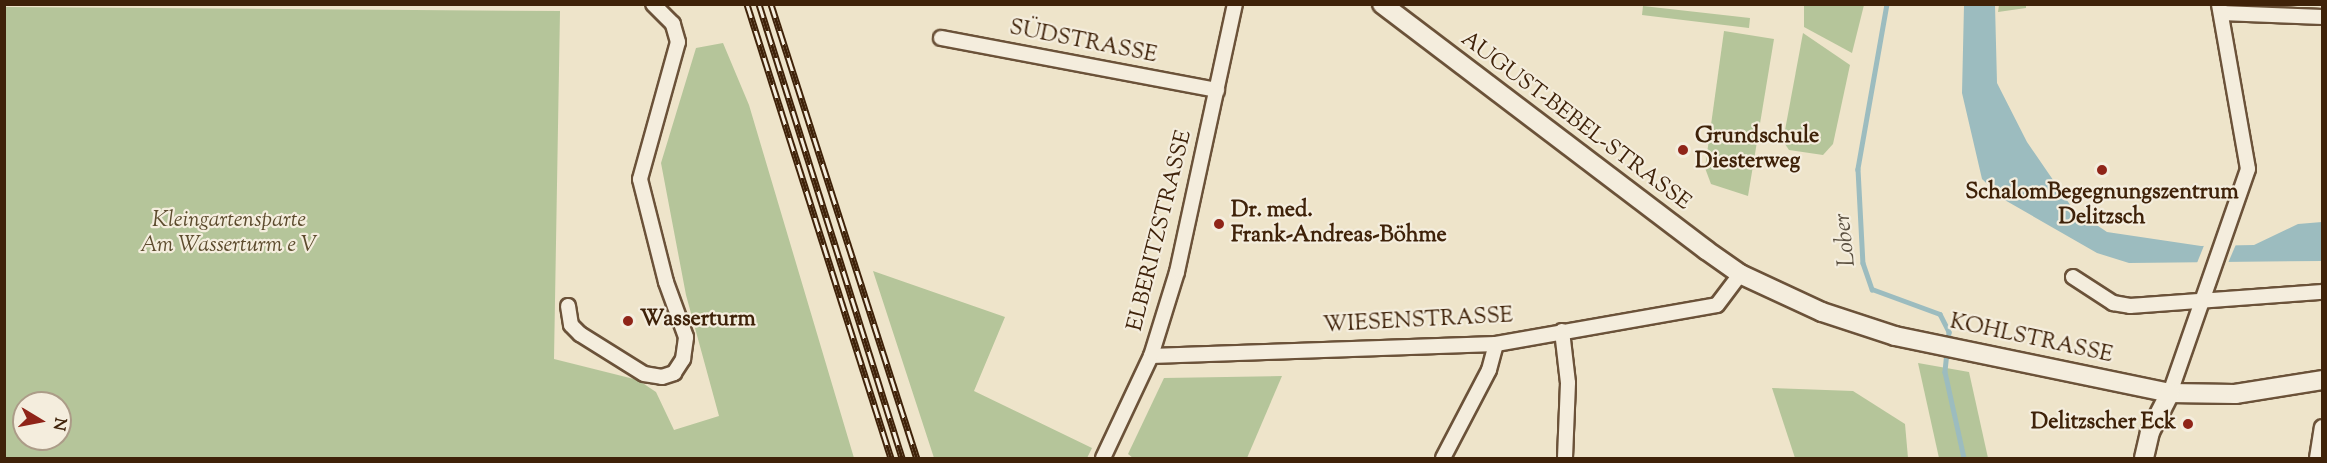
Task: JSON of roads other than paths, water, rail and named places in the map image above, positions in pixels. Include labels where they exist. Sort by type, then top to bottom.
[{"type":"street","points":[[568,306],[571,325],[580,334],[644,374],[662,377],[674,373],[683,359],[684,327],[666,282],[640,178],[678,42],[673,24],[653,4]]},
{"type":"street","name":"ELBERITZSTRASSE","points":[[1102,459],[1151,356],[1177,272],[1235,4]]},
{"type":"street","name":"AUGUST-BEBEL-STRASSE","points":[[1382,4],[1622,191],[1740,274]]},
{"type":"street","points":[[2144,459],[2150,432],[2188,350],[2199,297],[2248,169],[2220,9],[2322,17]]},
{"type":"street","name":"SÜDSTRASSE","points":[[941,38],[1217,90]]},
{"type":"street","name":"WIESENSTRASSE","points":[[1151,356],[1496,344],[1717,305],[1740,274]]},
{"type":"street","name":"KOHLSTRASSE","points":[[1740,274],[1822,312],[1895,336],[2170,393],[2235,394],[2322,380]]},
{"type":"street","points":[[2073,277],[2113,303],[2130,306],[2199,297],[2322,292]]},
{"type":"street","points":[[1562,331],[1568,383],[1565,459]]},
{"type":"street","points":[[1443,459],[1489,370],[1496,344]]},
{"type":"street","points":[[2317,459],[2322,427]]},
{"type":"water","points":[[1964,5],[1995,5],[1997,83],[2027,142],[2073,209],[2107,232],[2201,246],[2254,245],[2298,224],[2322,222],[2322,261],[2129,263],[2097,253],[2003,199],[1982,179],[1962,93]]},
{"type":"waterway","name":"Lober","points":[[1887,4],[1858,169],[1863,263],[1872,289],[1940,314],[1949,332],[1948,344]]},
{"type":"waterway","name":"Lober","points":[[1947,352],[1945,372],[1964,458]]},
{"type":"railway","points":[[747,4],[891,458]]},
{"type":"railway","points":[[759,4],[902,458]]},
{"type":"railway","points":[[771,4],[917,458]]},
{"type":"place","name":"Grundschule Diesterweg","points":[[1683,150]]},
{"type":"place","name":"SchalomBegegnungszentrum Delitzsch","points":[[2102,170]]},
{"type":"place","name":"Dr. med. Frank-Andreas-Böhme","points":[[1219,224]]},
{"type":"place","name":"Wasserturm","points":[[628,321]]},
{"type":"place","name":"Delitzscher Eck","points":[[2188,424]]},
{"type":"park label","name":"Kleingartensparte Am Wasserturm e V","points":[[229,234]]}]
